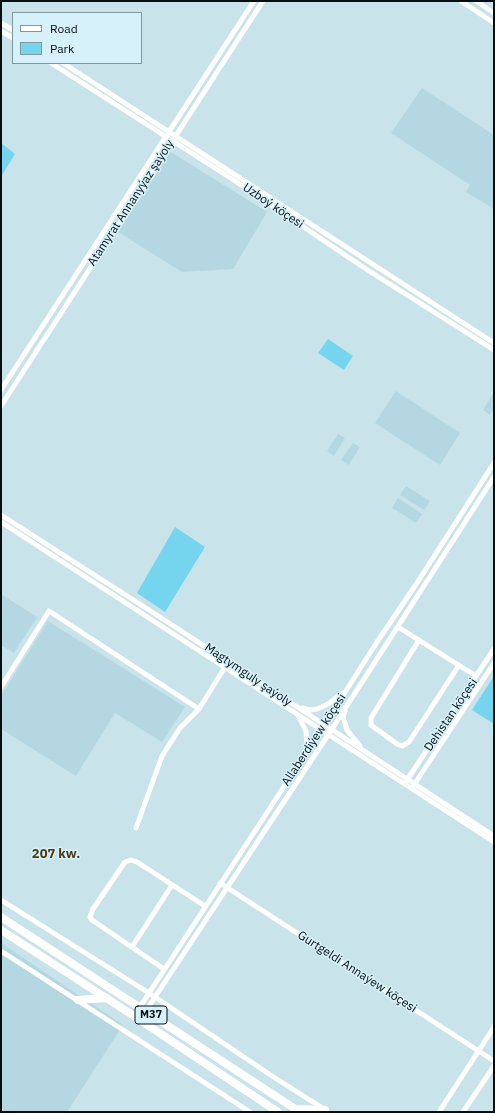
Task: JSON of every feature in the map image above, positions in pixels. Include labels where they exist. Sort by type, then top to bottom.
[{"type":"highway","name":"M37","points":[[1,917],[298,1111]]},
{"type":"highway","name":"M37","points":[[1,930],[107,998],[278,1112]]},
{"type":"highway","points":[[78,1000],[107,998]]},
{"type":"highway","points":[[298,1111],[327,1111]]},
{"type":"street","name":"Atamyrat Annanyýaz şaýoly","points":[[1,390],[254,1]]},
{"type":"street","name":"Atamyrat Annanyýaz şaýoly","points":[[1,406],[263,1]]},
{"type":"street","points":[[461,1],[494,23]]},
{"type":"street","points":[[476,1],[494,13]]},
{"type":"street","points":[[1,23],[12,29]]},
{"type":"street","points":[[1,31],[12,37]]},
{"type":"street","name":"Uzboý köçesi","points":[[53,64],[236,181],[366,269],[494,350]]},
{"type":"street","name":"Uzboý köçesi","points":[[65,64],[494,343]]},
{"type":"street","name":"Allaberdiýew köçesi","points":[[137,1018],[143,1010],[149,993],[164,969],[494,463]]},
{"type":"street","name":"Allaberdiýew köçesi","points":[[137,1018],[155,997],[332,729],[494,477]]},
{"type":"street","name":"Magtymguly şaýoly","points":[[1,515],[189,636],[292,705],[332,729],[407,780],[494,836]]},
{"type":"street","name":"Magtymguly şaýoly","points":[[1,522],[494,842]]},
{"type":"street","points":[[1,687],[49,611],[199,709]]},
{"type":"street","points":[[398,627],[476,676]]},
{"type":"street","points":[[419,640],[370,718],[371,725],[397,744],[402,746],[409,742],[459,665]]},
{"type":"street","name":"Dehistan köçesi","points":[[407,780],[494,649]]},
{"type":"street","name":"Dehistan köçesi","points":[[414,784],[494,663]]},
{"type":"street","points":[[136,828],[162,756],[180,728],[199,709],[226,668]]},
{"type":"street","points":[[292,705],[310,710],[317,709],[339,697],[352,681]]},
{"type":"street","points":[[346,707],[343,717],[347,730],[361,748],[368,753]]},
{"type":"street","points":[[295,714],[300,718],[306,731],[307,745],[305,754]]},
{"type":"street","points":[[164,969],[92,920],[90,917],[91,912],[125,862],[131,860],[137,862],[205,906]]},
{"type":"street","name":"Gurtgeldi Annaýew köçesi","points":[[220,883],[494,1061]]},
{"type":"street","points":[[132,947],[172,885]]},
{"type":"street","points":[[1,900],[149,993],[327,1111]]},
{"type":"street","points":[[1,951],[250,1112]]},
{"type":"street","points":[[438,1112],[494,1027]]},
{"type":"street","points":[[463,1112],[494,1066]]},
{"type":"shaded area","points":[[422,88],[494,135],[494,209],[466,192],[470,185],[391,133]]},
{"type":"shaded area","points":[[171,152],[267,212],[233,269],[182,272],[118,232]]},
{"type":"shaded area","points":[[396,391],[460,433],[440,465],[375,423]]},
{"type":"shaded area","points":[[494,392],[494,409],[490,415],[483,410]]},
{"type":"shaded area","points":[[338,434],[345,438],[334,456],[327,451]]},
{"type":"shaded area","points":[[353,443],[360,447],[349,465],[341,460]]},
{"type":"shaded area","points":[[406,486],[430,501],[424,510],[400,495]]},
{"type":"shaded area","points":[[398,498],[422,514],[416,523],[392,508]]},
{"type":"shaded area","points":[[1,594],[37,617],[14,653],[1,645]]},
{"type":"shaded area","points":[[48,621],[185,707],[162,742],[115,713],[76,776],[1,729],[1,696]]},
{"type":"shaded area","points":[[1,943],[123,1025],[67,1112],[1,1112]]},
{"type":"green space","points":[[1,143],[15,154],[1,177]]},
{"type":"green space","points":[[328,339],[353,356],[344,370],[318,353]]},
{"type":"green space","points":[[175,527],[205,547],[165,612],[137,593]]},
{"type":"green space","points":[[494,676],[494,724],[472,710]]},
{"type":"district","name":"207 kw.","points":[[56,854]]}]
